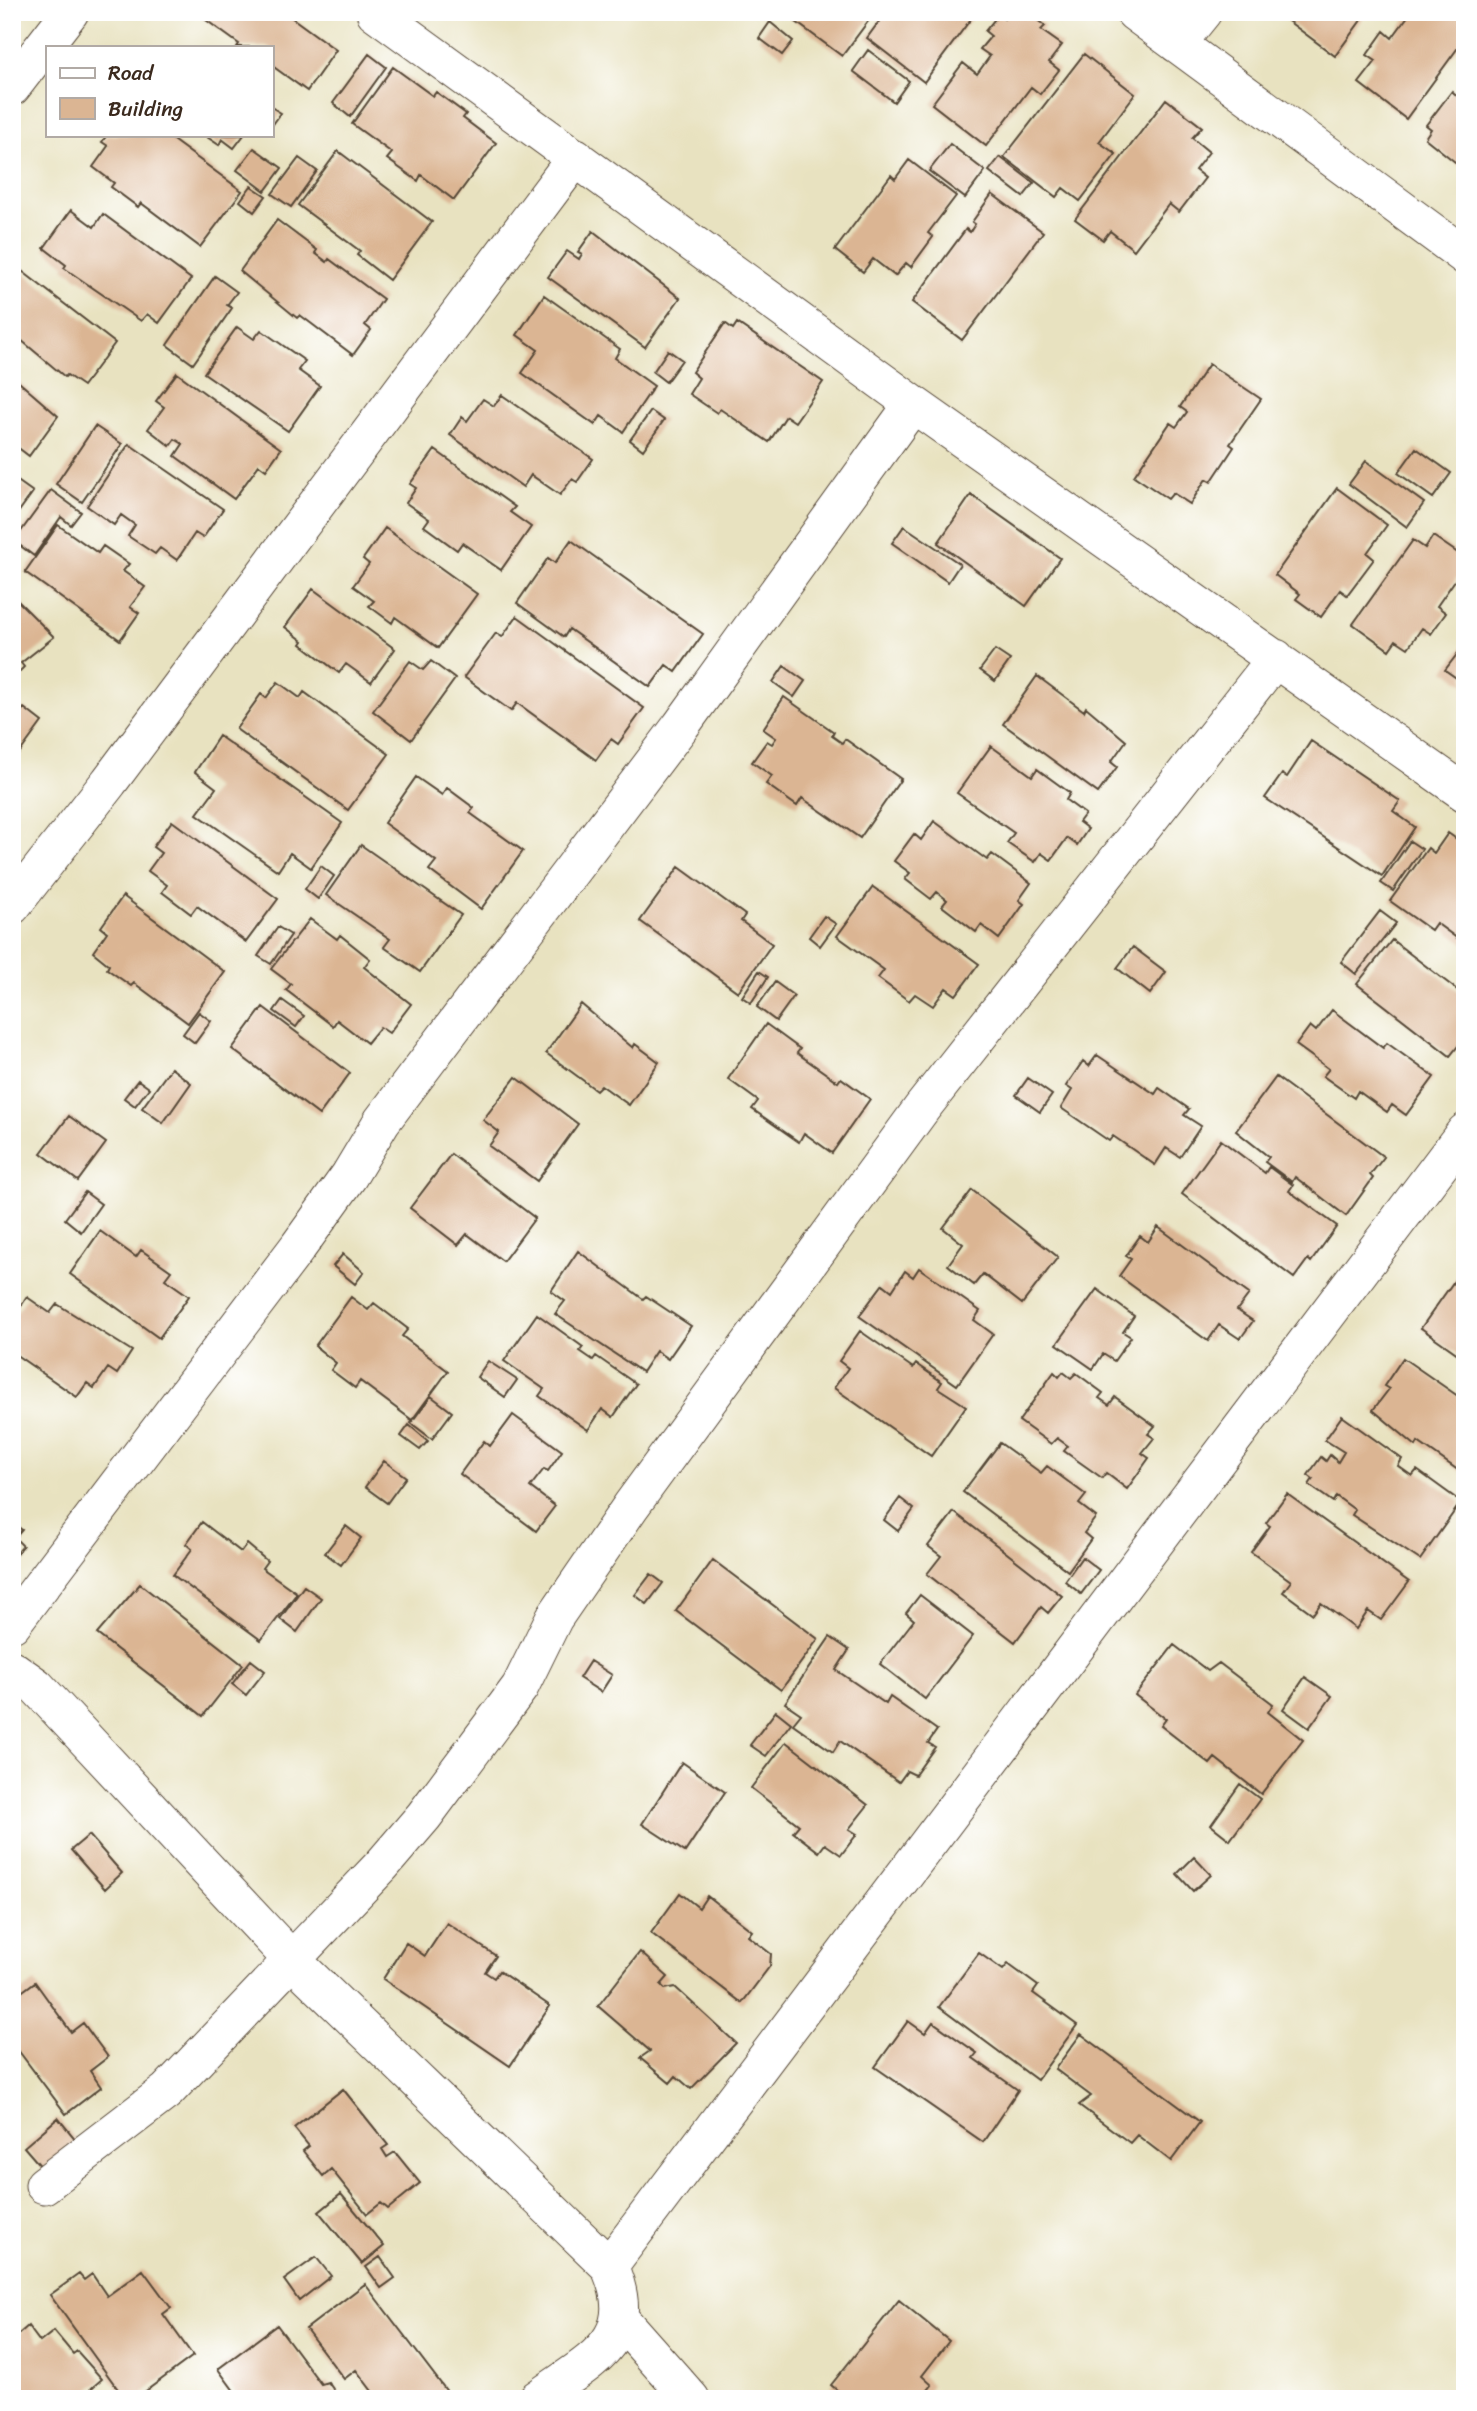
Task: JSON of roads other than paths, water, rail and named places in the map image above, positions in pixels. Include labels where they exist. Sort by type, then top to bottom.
[{"type":"street","points":[[15,78],[70,12]]},
{"type":"street","points":[[375,12],[913,404],[1465,793]]},
{"type":"street","points":[[1134,12],[1465,256]]},
{"type":"street","points":[[1177,44],[1203,12]]},
{"type":"street","points":[[12,906],[109,782],[576,157]]},
{"type":"street","points":[[12,1624],[298,1247],[349,1176],[382,1121],[680,727],[913,404]]},
{"type":"street","points":[[44,2185],[167,2091],[382,1865],[464,1766],[520,1687],[554,1618],[631,1506],[922,1108],[1276,658]]},
{"type":"street","points":[[609,2266],[1465,1132]]},
{"type":"street","points":[[12,1669],[36,1686],[291,1959],[609,2266],[620,2290],[621,2320],[608,2346],[537,2399]]},
{"type":"street","points":[[621,2320],[691,2399]]}]
